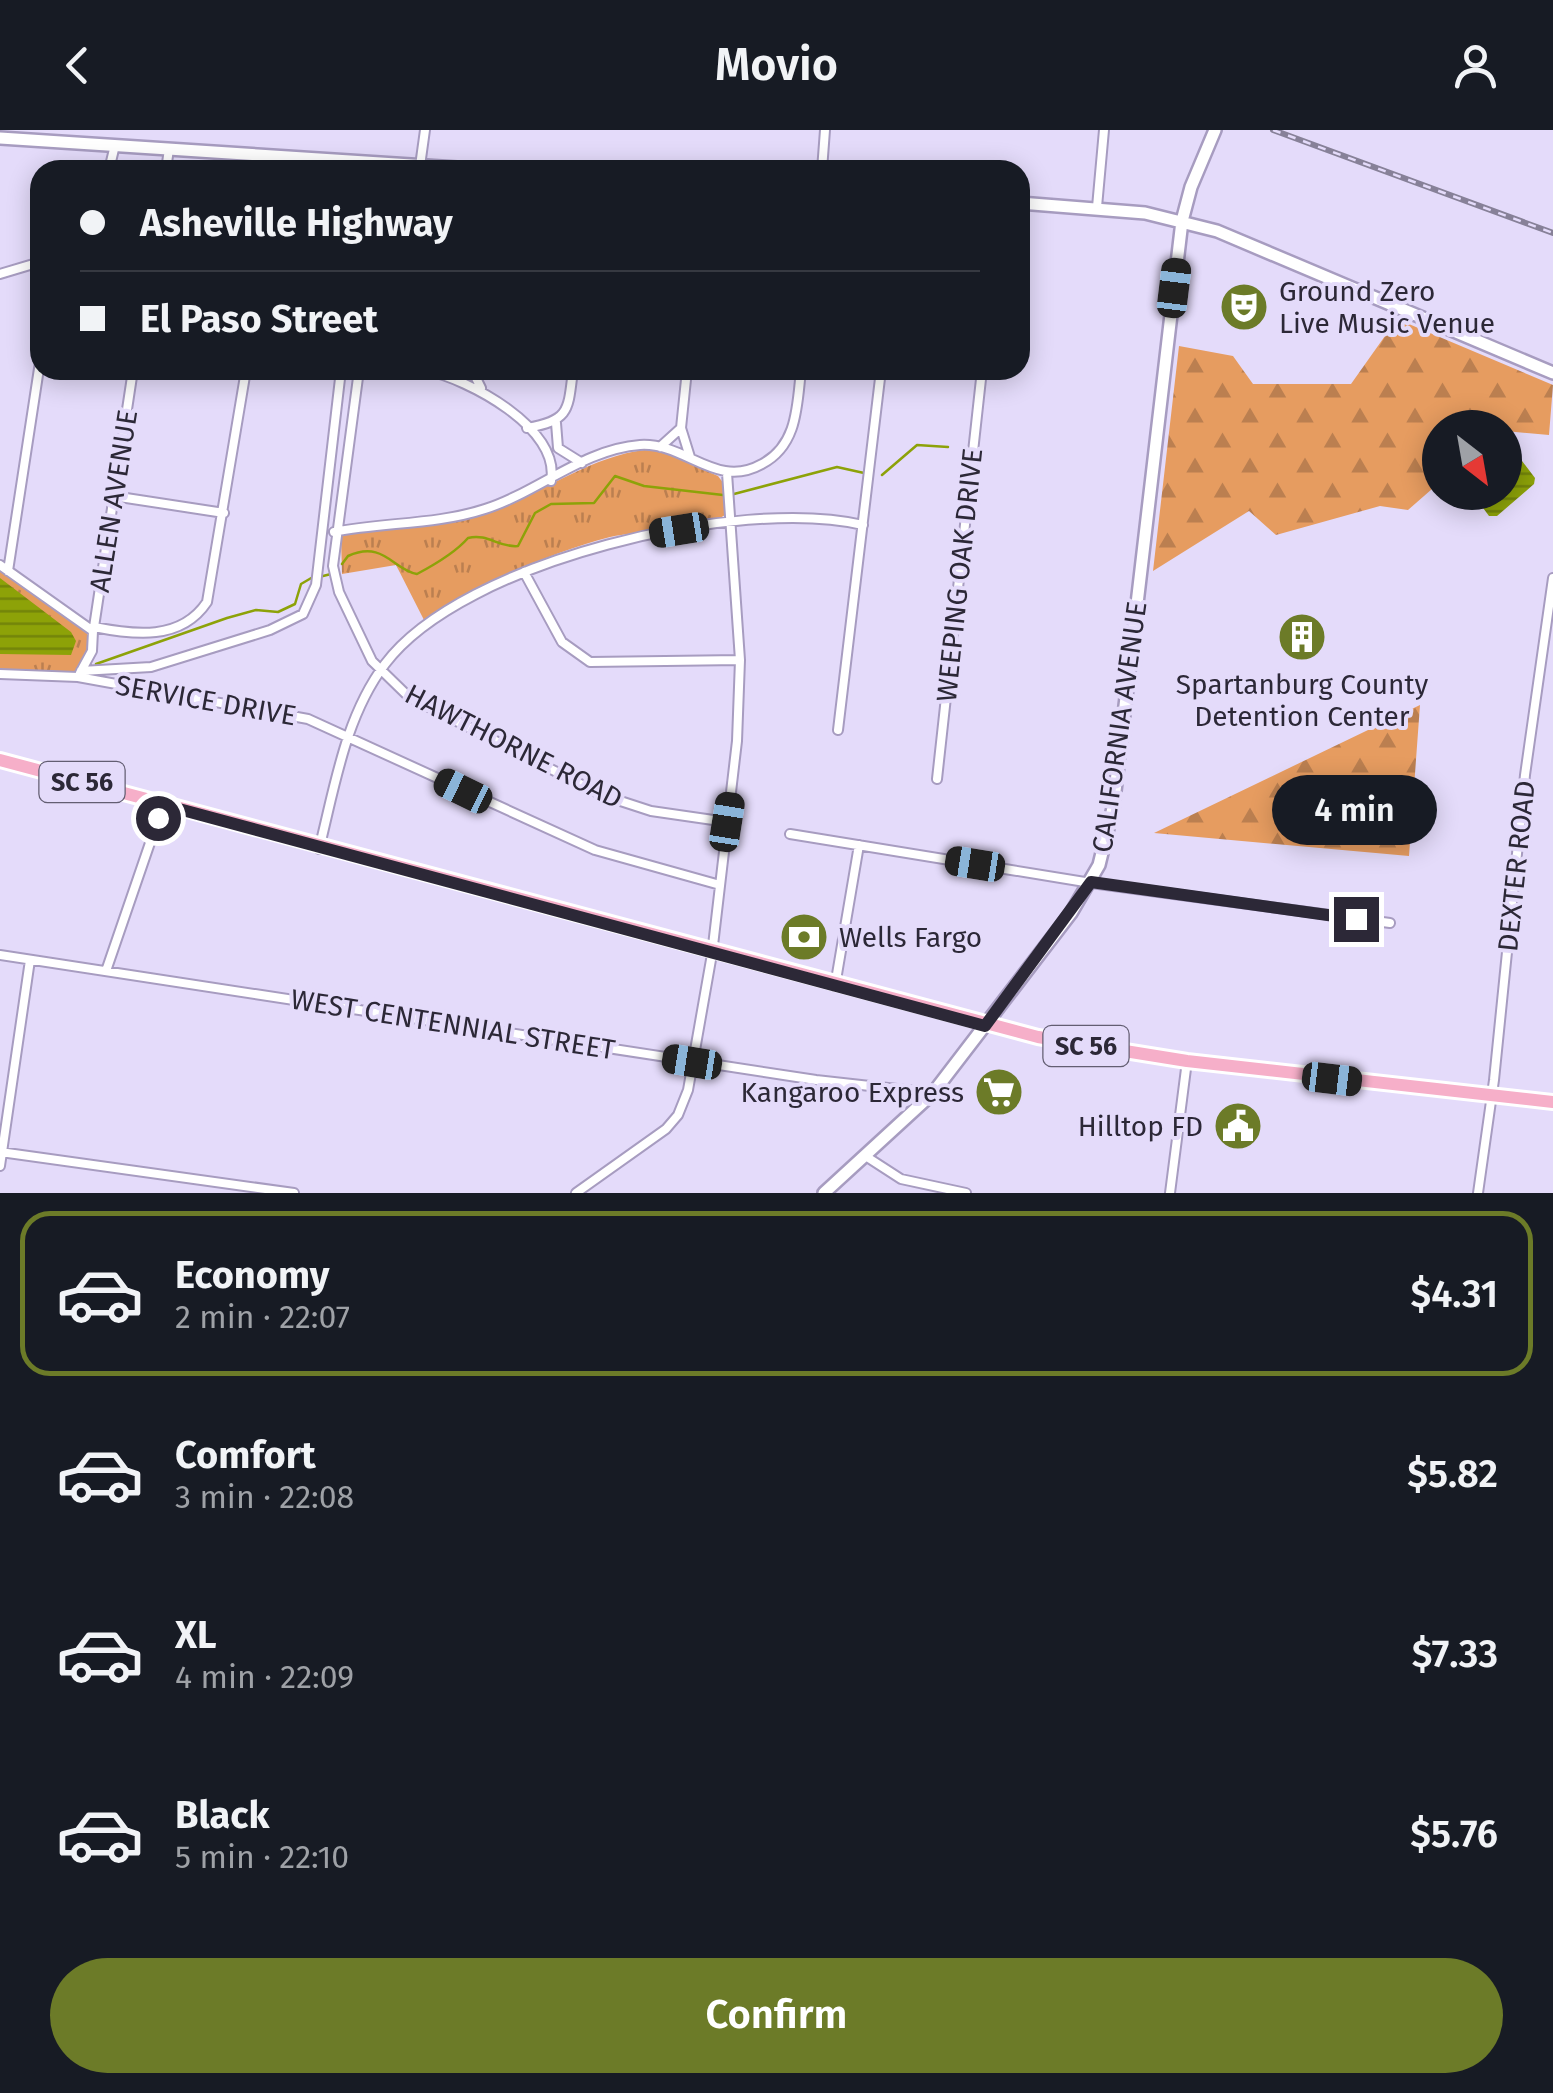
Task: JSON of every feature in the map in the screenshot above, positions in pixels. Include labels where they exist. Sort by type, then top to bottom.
[{"type":"main road","name":"CALIFORNIA AVENUE","points":[[824,1193],[933,1093],[1091,882],[1110,828],[1182,221],[1191,186],[1216,130]]},
{"type":"main road","points":[[0,138],[169,149],[255,160]]},
{"type":"main road","points":[[1030,203],[1096,206],[1182,221],[1298,262],[1553,373]]},
{"type":"main road","name":"SC 56","points":[[0,760],[985,1026],[1187,1061],[1553,1102]]},
{"type":"street","points":[[421,160],[426,130]]},
{"type":"street","points":[[823,160],[826,130]]},
{"type":"street","points":[[1096,206],[1104,130]]},
{"type":"street","points":[[112,160],[115,146]]},
{"type":"street","points":[[167,160],[169,149]]},
{"type":"street","points":[[0,274],[30,265]]},
{"type":"street","points":[[37,380],[4,568],[94,629],[156,634],[197,614],[210,594],[244,380]]},
{"type":"street","name":"ALLEN AVENUE","points":[[80,674],[92,651],[131,380]]},
{"type":"street","points":[[0,674],[139,669],[193,656],[289,622],[308,608],[315,593],[340,380]]},
{"type":"street","name":"HAWTHORNE ROAD","points":[[357,380],[334,532],[335,579],[379,671],[426,707],[602,794],[651,811],[727,822]]},
{"type":"street","points":[[457,380],[485,393],[527,428],[550,456],[551,480]]},
{"type":"street","points":[[478,380],[485,393]]},
{"type":"street","points":[[572,380],[569,403],[556,422],[558,448],[582,464]]},
{"type":"street","points":[[687,380],[682,428],[690,457]]},
{"type":"street","points":[[334,532],[464,515],[622,448],[660,446],[690,457],[710,470],[727,473],[758,467],[782,448],[796,419],[800,380]]},
{"type":"street","points":[[838,730],[880,380]]},
{"type":"street","name":"WEEPING OAK DRIVE","points":[[937,779],[981,380]]},
{"type":"street","points":[[527,428],[556,422]]},
{"type":"street","points":[[660,446],[682,428]]},
{"type":"street","points":[[576,1193],[672,1122],[685,1098],[712,954],[737,742],[740,660],[727,473]]},
{"type":"street","points":[[113,496],[224,513]]},
{"type":"street","points":[[319,848],[348,736],[379,671],[430,619],[524,572],[629,538],[830,517],[863,525]]},
{"type":"street","points":[[524,572],[562,642],[590,662],[740,660]]},
{"type":"street","name":"DEXTER ROAD","points":[[1478,1193],[1525,775],[1553,578]]},
{"type":"street","points":[[1543,661],[1553,666]]},
{"type":"street","name":"SERVICE DRIVE","points":[[80,674],[295,715],[570,840],[646,867],[720,885]]},
{"type":"street","points":[[106,971],[164,805]]},
{"type":"street","points":[[790,834],[1390,924]]},
{"type":"street","points":[[834,986],[858,845]]},
{"type":"street","name":"WEST CENTENNIAL STREET","points":[[0,955],[692,1062],[933,1093]]},
{"type":"street","points":[[0,1166],[30,960]]},
{"type":"street","points":[[1170,1193],[1187,1061]]},
{"type":"street","points":[[907,1091],[914,1114]]},
{"type":"street","points":[[1,1152],[294,1193]]},
{"type":"street","points":[[867,1157],[901,1179],[966,1193]]},
{"type":"green space","points":[[1397,319],[1553,385],[1549,435],[1522,433],[1522,410],[1422,410],[1422,498],[1408,510],[1380,506],[1276,535],[1249,511],[1153,571],[1179,346],[1233,356],[1253,384],[1351,384]]},
{"type":"green space","points":[[656,449],[718,476],[724,484],[725,515],[687,527],[610,537],[562,552],[491,583],[424,620],[396,565],[342,574],[341,535],[474,516],[613,457]]},
{"type":"green space","points":[[0,563],[79,619],[93,644],[75,677],[0,673]]},
{"type":"green space","points":[[1420,705],[1409,856],[1154,833]]},
{"type":"shaded area","points":[[1522,461],[1535,478],[1522,494]]},
{"type":"shaded area","points":[[1485,510],[1504,510],[1497,516],[1489,516]]},
{"type":"shaded area","points":[[0,578],[71,632],[76,641],[71,655],[0,654]]},
{"type":"waterway","points":[[882,475],[917,445],[948,447]]},
{"type":"waterway","points":[[734,494],[837,467],[864,473]]},
{"type":"waterway","points":[[342,564],[348,556],[371,552],[417,574],[451,554],[468,538],[482,537],[518,546],[535,513],[551,504],[594,503],[615,476],[644,486],[723,495]]},
{"type":"waterway","points":[[323,576],[331,574]]},
{"type":"waterway","points":[[96,664],[227,618],[256,610],[278,612],[295,604],[301,584],[313,577]]},
{"type":"railway","points":[[1273,130],[1553,233]]},
{"type":"place","name":"Ground Zero Live Music Venue","points":[[1244,307]]},
{"type":"place","name":"Spartanburg County Detention Center","points":[[1302,637]]},
{"type":"place","name":"Wells Fargo","points":[[804,937]]},
{"type":"place","name":"Kangaroo Express","points":[[999,1092]]},
{"type":"place","name":"Hilltop FD","points":[[1238,1126]]},
{"type":"route","points":[[158,818],[164,805],[985,1026],[1091,882],[1356,919]]}]
